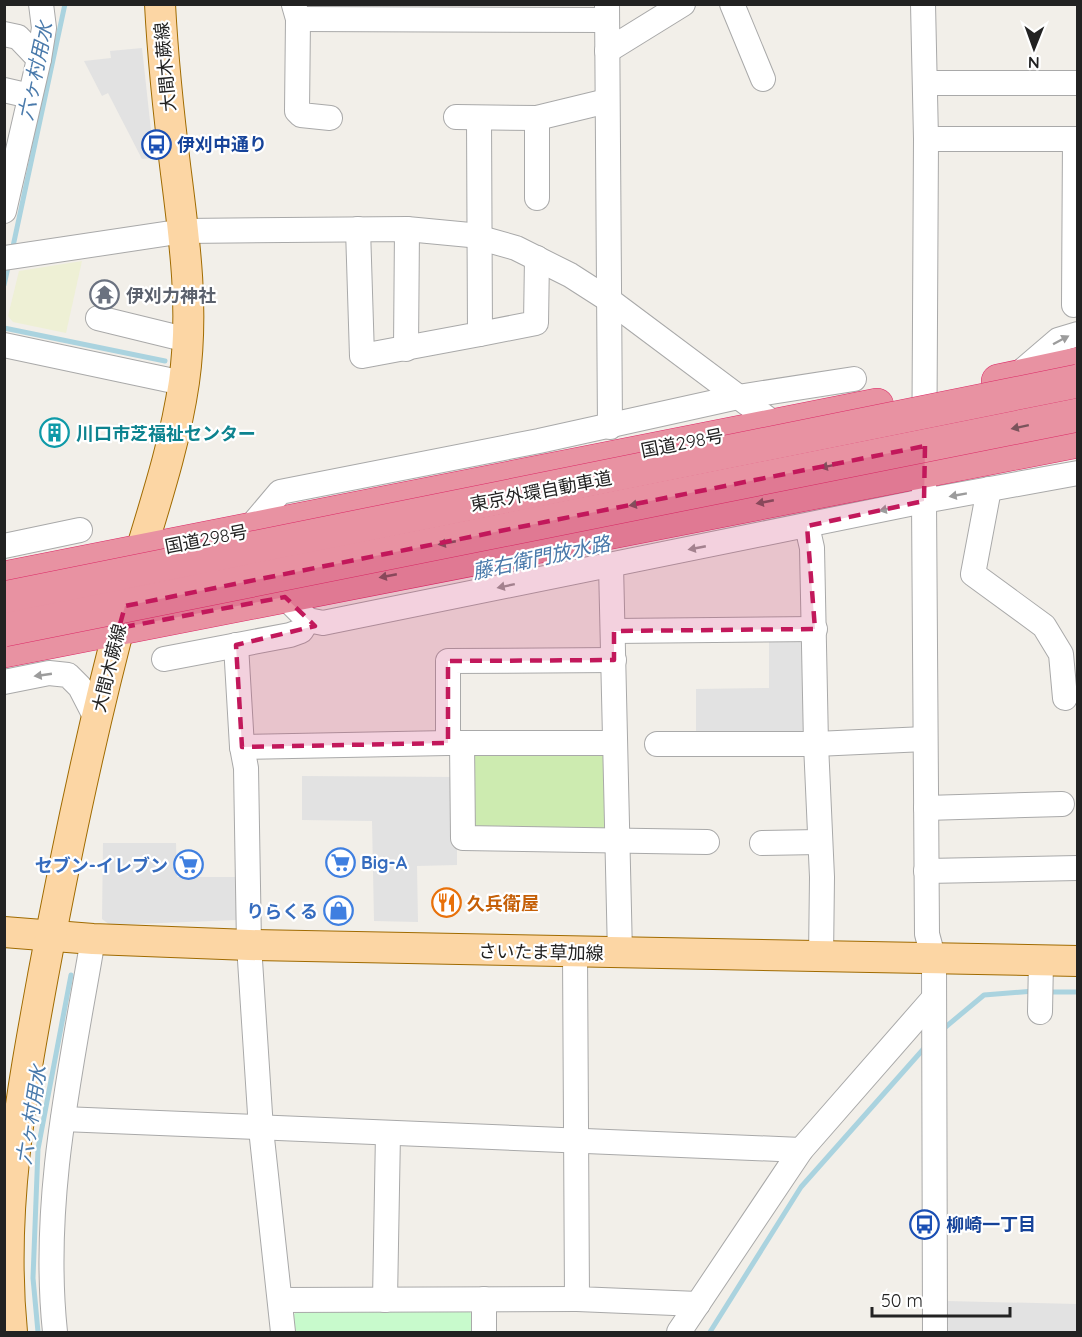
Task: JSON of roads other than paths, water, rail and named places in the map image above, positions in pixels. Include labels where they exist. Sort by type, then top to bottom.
[{"type":"highway","name":"国道298号","points":[[4,578],[139,553],[1077,364]]},
{"type":"highway","name":"東京外環自動車道","points":[[4,598],[1077,381]]},
{"type":"highway","name":"東京外環自動車道","points":[[4,630],[1077,415]]},
{"type":"highway","points":[[4,651],[285,597],[925,486],[1077,441]]},
{"type":"main road","name":"大間木蕨線","points":[[12,1332],[7,1273],[11,1115],[97,720],[139,553],[168,456],[183,383],[188,340],[184,231],[169,114],[160,4]]},
{"type":"main road","name":"さいたま草加線","points":[[4,932],[93,939],[249,945],[934,960],[1040,988],[1077,962]]},
{"type":"street","points":[[4,211],[11,154],[30,96],[39,59],[44,28],[41,4]]},
{"type":"street","points":[[607,51],[683,4]]},
{"type":"street","points":[[732,4],[763,79]]},
{"type":"street","points":[[923,4],[926,139],[926,871],[927,934],[934,960],[935,1332]]},
{"type":"street","points":[[330,118],[302,115],[297,111],[296,12],[607,12],[610,427]]},
{"type":"street","points":[[4,34],[18,37],[39,59]]},
{"type":"street","points":[[925,83],[1077,83]]},
{"type":"street","points":[[4,90],[30,96]]},
{"type":"street","points":[[480,334],[480,238],[467,118],[537,118],[607,101]]},
{"type":"street","points":[[537,118],[537,198]]},
{"type":"street","points":[[926,139],[1076,139],[1074,305]]},
{"type":"street","points":[[358,229],[362,356],[536,323],[537,258]]},
{"type":"street","points":[[4,258],[184,231],[407,229],[480,238],[537,258],[609,300],[776,425]]},
{"type":"street","points":[[406,349],[407,229]]},
{"type":"street","points":[[98,318],[188,340]]},
{"type":"street","points":[[1014,378],[1058,340],[1077,334]]},
{"type":"street","points":[[4,345],[183,383]]},
{"type":"street","points":[[247,531],[280,492],[610,427],[738,397],[854,379]]},
{"type":"street","points":[[285,597],[308,620],[323,623],[807,526],[925,486],[989,489],[1077,473]]},
{"type":"street","points":[[989,489],[973,574],[1044,626],[1061,654],[1065,698]]},
{"type":"street","points":[[807,526],[812,548],[815,629],[816,744],[822,877],[821,958]]},
{"type":"street","points":[[4,546],[80,530]]},
{"type":"street","points":[[611,565],[614,631],[613,742],[620,954]]},
{"type":"street","points":[[164,659],[290,635],[301,631],[308,620]]},
{"type":"street","points":[[614,631],[815,629]]},
{"type":"street","points":[[236,645],[242,747],[246,768],[249,945],[261,1129],[283,1332]]},
{"type":"street","points":[[614,660],[448,662],[463,838],[617,843],[707,842]]},
{"type":"street","points":[[4,682],[49,673],[69,675],[80,687],[97,720]]},
{"type":"street","points":[[657,744],[816,744],[925,738]]},
{"type":"street","points":[[242,747],[613,742]]},
{"type":"street","points":[[926,808],[1062,804]]},
{"type":"street","points":[[762,843],[819,842]]},
{"type":"street","points":[[926,871],[1077,868]]},
{"type":"street","points":[[55,1332],[50,1283],[51,1233],[63,1119],[93,939]]},
{"type":"street","points":[[576,953],[577,1299]]},
{"type":"street","points":[[679,1332],[801,1150],[934,1009]]},
{"type":"street","points":[[63,1119],[801,1150]]},
{"type":"street","points":[[385,1300],[388,1133]]},
{"type":"street","points":[[484,1299],[484,1332]]},
{"type":"street","points":[[280,1300],[577,1299],[698,1304]]},
{"type":"waterway","name":"六ヶ村用水","points":[[12,251],[65,4]]},
{"type":"waterway","name":"六ヶ村用水","points":[[4,285],[9,263]]},
{"type":"waterway","name":"六ヶ村用水","points":[[4,328],[165,361]]},
{"type":"waterway","name":"六ヶ村用水","points":[[38,1332],[33,1278],[38,1149],[71,975]]},
{"type":"waterway","points":[[942,1030],[984,995],[1034,991]]},
{"type":"waterway","points":[[1046,992],[1078,992]]},
{"type":"waterway","points":[[710,1332],[801,1187],[927,1045]]},
{"type":"place","name":"伊刈中通り","points":[[156,144]]},
{"type":"place","name":"伊刈力神社","points":[[105,295]]},
{"type":"place","name":"川口市芝福祉センター","points":[[55,433]]},
{"type":"place","name":"Big-A","points":[[340,862]]},
{"type":"place","name":"セブン-イレブン","points":[[189,865]]},
{"type":"place","name":"久兵衛屋","points":[[446,903]]},
{"type":"place","name":"りらくる","points":[[339,911]]},
{"type":"place","name":"柳崎一丁目","points":[[925,1224]]},
{"type":"water label","name":"藤右衛門放水路","points":[[541,557]]}]
